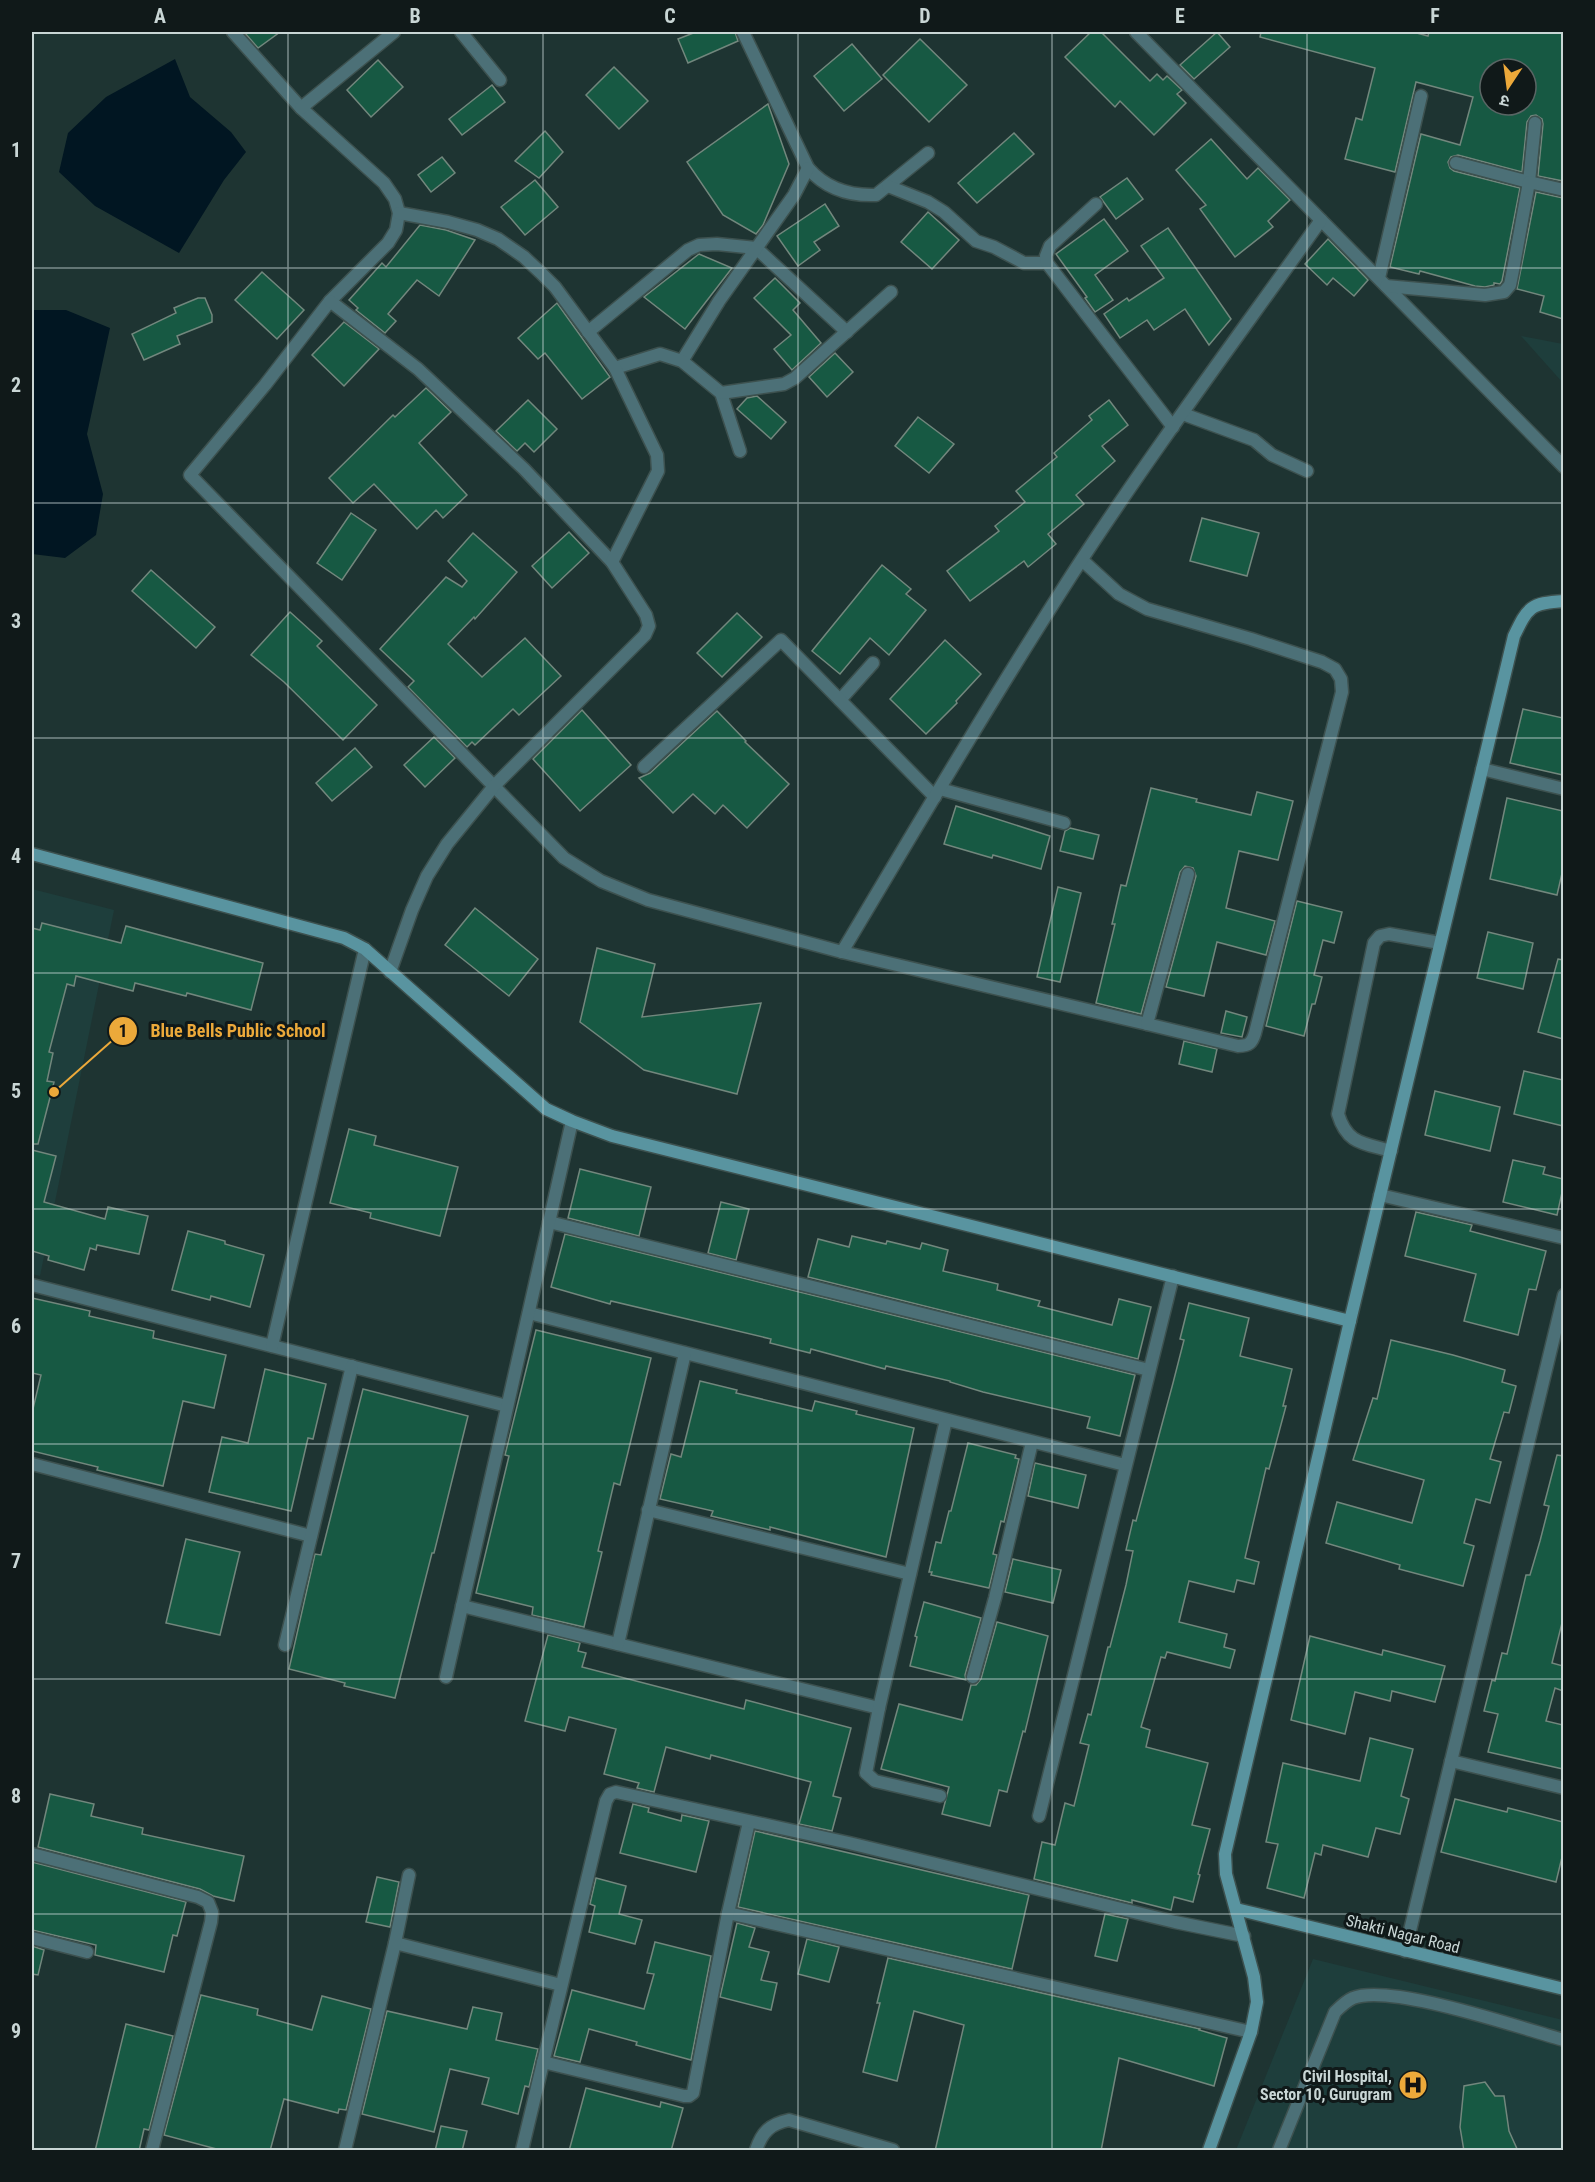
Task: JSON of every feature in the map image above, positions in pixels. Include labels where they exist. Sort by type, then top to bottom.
[{"type":"street","points":[[233,32],[301,108],[384,183],[395,200],[399,213],[396,230],[388,243],[330,301],[265,385],[190,475],[564,858],[601,881],[648,900],[842,952],[1238,1046],[1246,1046],[1252,1042],[1342,692],[1341,679],[1335,669],[1322,662],[1147,609],[1119,594],[1082,560]]},
{"type":"street","points":[[301,108],[393,32]]},
{"type":"street","points":[[461,32],[500,80]]},
{"type":"street","points":[[743,32],[808,168],[818,180],[843,193],[861,196],[876,195],[928,153]]},
{"type":"street","points":[[1136,32],[1563,467]]},
{"type":"street","points":[[1382,282],[1421,96]]},
{"type":"street","points":[[1382,282],[1485,296],[1504,292],[1510,285],[1513,270],[1528,182],[1535,123]]},
{"type":"street","points":[[1456,163],[1563,190]]},
{"type":"street","points":[[682,361],[719,301],[794,195],[808,168]]},
{"type":"street","points":[[888,186],[928,202],[944,212],[976,241],[986,246],[994,247],[1024,263],[1047,263]]},
{"type":"street","points":[[1096,204],[1050,246],[1046,256],[1047,263],[1173,427]]},
{"type":"street","points":[[399,213],[448,222],[498,239],[540,272],[555,287],[615,368],[657,455],[658,471],[612,562]]},
{"type":"street","points":[[842,952],[937,793],[1082,560],[1173,427],[1321,220]]},
{"type":"street","points":[[588,332],[688,250],[717,244],[756,248],[847,332]]},
{"type":"street","points":[[721,393],[784,384],[795,378],[891,292]]},
{"type":"street","points":[[330,301],[418,369],[524,469],[612,562],[646,615],[650,626],[645,635],[495,785],[447,844],[427,876],[390,972]]},
{"type":"street","points":[[615,368],[660,354],[682,361],[721,393],[741,451]]},
{"type":"street","points":[[1183,414],[1254,440],[1272,455],[1307,471]]},
{"type":"street","points":[[1209,2151],[1251,2032],[1257,2002],[1254,1977],[1226,1874],[1226,1854],[1350,1321],[1514,636],[1525,612],[1540,603],[1563,601]]},
{"type":"street","points":[[644,767],[781,640],[937,793],[1064,823]]},
{"type":"street","points":[[840,700],[873,663]]},
{"type":"street","points":[[1482,769],[1563,789]]},
{"type":"street","points":[[32,854],[344,938],[365,949],[546,1109],[612,1136],[1350,1321]]},
{"type":"street","points":[[1147,1024],[1188,874]]},
{"type":"street","points":[[1391,1151],[1356,1141],[1342,1128],[1338,1114],[1374,943],[1380,936],[1389,934],[1440,943]]},
{"type":"street","points":[[272,1346],[365,949]]},
{"type":"street","points":[[446,1677],[572,1121]]},
{"type":"street","points":[[1380,1195],[1563,1238]]},
{"type":"street","points":[[549,1222],[1149,1370]]},
{"type":"street","points":[[1039,1816],[1173,1276]]},
{"type":"street","points":[[32,1285],[507,1406]]},
{"type":"street","points":[[1405,1951],[1561,1313],[1563,1295]]},
{"type":"street","points":[[529,1313],[1125,1465]]},
{"type":"street","points":[[618,1644],[685,1353]]},
{"type":"street","points":[[285,1645],[352,1366]]},
{"type":"street","points":[[940,1796],[870,1779],[866,1773],[946,1420]]},
{"type":"street","points":[[973,1677],[1032,1442]]},
{"type":"street","points":[[32,1464],[311,1536]]},
{"type":"street","points":[[648,1510],[910,1574]]},
{"type":"street","points":[[462,1606],[879,1708]]},
{"type":"street","points":[[1451,1761],[1563,1788]]},
{"type":"street","points":[[522,2151],[606,1802],[610,1794],[616,1792],[849,1843],[1175,1922],[1244,1936]]},
{"type":"street","points":[[543,2062],[684,2096],[693,2093],[728,1913],[749,1822]]},
{"type":"street","points":[[32,1854],[198,1897],[208,1902],[212,1912],[211,1922],[152,2151]]},
{"type":"street","points":[[345,2151],[409,1875]]},
{"type":"street","name":"Shakti Nagar Road","points":[[1236,1909],[1563,1989]]},
{"type":"street","points":[[728,1913],[1251,2032]]},
{"type":"street","points":[[32,1938],[87,1952]]},
{"type":"street","points":[[395,1943],[561,1986]]},
{"type":"street","points":[[1279,2151],[1335,2012],[1342,2004],[1354,1998],[1373,1995],[1412,1998],[1563,2040]]},
{"type":"street","points":[[756,2151],[759,2140],[767,2128],[789,2120],[893,2151]]},
{"type":"shaded area","points":[[175,59],[190,97],[231,132],[246,152],[224,180],[179,253],[95,206],[59,172],[68,133],[106,97]]},
{"type":"shaded area","points":[[32,310],[66,310],[110,328],[87,434],[103,494],[96,535],[65,558],[32,554]]},
{"type":"shaded area","points":[[1521,336],[1563,344],[1563,383]]},
{"type":"shaded area","points":[[32,889],[114,910],[40,1276],[32,1274]]},
{"type":"shaded area","name":"Civil Hospital, Sector 10, Gurugram","points":[[1313,1959],[1563,2020],[1563,2150],[1236,2150]]},
{"type":"building","points":[[244,32],[280,32],[258,48]]},
{"type":"building","points":[[696,32],[735,32],[738,41],[688,63],[678,39]]},
{"type":"building","points":[[1091,32],[1101,32],[1150,81],[1157,74],[1163,80],[1167,76],[1182,90],[1177,94],[1186,103],[1154,135],[1120,101],[1115,107],[1065,57]]},
{"type":"building","points":[[1217,32],[1230,47],[1194,79],[1180,65]]},
{"type":"building","points":[[1261,32],[1413,32],[1428,36],[1429,32],[1563,32],[1563,181],[1538,176],[1543,124],[1542,119],[1538,116],[1538,57],[1478,57],[1478,117],[1530,117],[1527,122],[1522,172],[1458,155],[1451,157],[1448,162],[1454,171],[1520,188],[1500,284],[1475,286],[1420,271],[1419,274],[1390,267],[1421,134],[1460,145],[1473,97],[1416,82],[1395,172],[1345,159],[1356,118],[1362,120],[1375,68],[1260,37]]},
{"type":"building","points":[[920,39],[967,85],[929,122],[883,75]]},
{"type":"building","points":[[852,44],[882,79],[844,111],[814,76]]},
{"type":"building","points":[[378,60],[403,87],[371,117],[347,90]]},
{"type":"building","points":[[614,67],[648,101],[619,129],[586,95]]},
{"type":"building","points":[[492,85],[505,102],[462,135],[449,119]]},
{"type":"building","points":[[768,104],[789,164],[763,225],[756,234],[723,215],[687,162]]},
{"type":"building","points":[[545,131],[563,152],[539,178],[515,161]]},
{"type":"building","points":[[1014,133],[1034,154],[977,203],[958,183]]},
{"type":"building","points":[[1211,139],[1247,179],[1258,168],[1290,200],[1268,221],[1273,227],[1235,257],[1200,209],[1206,205],[1176,170]]},
{"type":"building","points":[[442,157],[455,173],[431,192],[418,175]]},
{"type":"building","points":[[1127,178],[1143,199],[1116,219],[1100,197]]},
{"type":"building","points":[[535,180],[558,207],[525,235],[501,207]]},
{"type":"building","points":[[1536,192],[1563,198],[1563,319],[1540,312],[1544,296],[1517,289]]},
{"type":"building","points":[[825,204],[839,226],[814,242],[820,250],[798,266],[777,236]]},
{"type":"building","points":[[928,212],[959,240],[932,269],[901,242]]},
{"type":"building","points":[[1104,219],[1128,251],[1095,275],[1113,300],[1095,312],[1056,254]]},
{"type":"building","points":[[420,225],[446,230],[475,240],[439,296],[417,280],[388,314],[396,321],[385,333],[356,310],[358,308],[349,300],[382,263],[386,267]]},
{"type":"building","points":[[1168,228],[1231,319],[1209,345],[1185,309],[1154,330],[1147,320],[1120,338],[1104,314],[1127,298],[1129,301],[1164,278],[1141,246]]},
{"type":"building","points":[[1328,239],[1368,280],[1354,296],[1333,278],[1327,285],[1305,264]]},
{"type":"building","points":[[699,254],[732,268],[685,329],[644,297]]},
{"type":"building","points":[[262,272],[304,310],[277,339],[235,300]]},
{"type":"building","points":[[775,278],[800,303],[793,310],[821,343],[792,370],[774,349],[791,335],[754,298]]},
{"type":"building","points":[[198,298],[205,298],[212,315],[212,322],[177,336],[180,344],[144,360],[132,334],[176,313],[174,308]]},
{"type":"building","points":[[557,303],[610,377],[582,399],[545,353],[538,359],[518,338]]},
{"type":"building","points":[[344,322],[379,349],[344,386],[312,355]]},
{"type":"building","points":[[835,353],[853,372],[827,397],[809,377]]},
{"type":"building","points":[[426,388],[451,412],[419,443],[467,495],[443,518],[436,510],[417,529],[374,484],[353,503],[329,478],[393,415],[395,417]]},
{"type":"building","points":[[757,396],[786,422],[771,439],[737,409],[747,398]]},
{"type":"building","points":[[528,400],[557,429],[534,452],[525,443],[517,451],[496,431]]},
{"type":"building","points":[[1109,400],[1128,425],[1102,446],[1115,461],[1076,495],[1084,504],[1048,534],[1056,544],[1028,567],[1024,561],[970,601],[947,571],[999,531],[995,526],[1025,502],[1016,491],[1057,457],[1054,453],[1092,420],[1089,416]]},
{"type":"building","points":[[918,417],[954,444],[929,473],[895,446]]},
{"type":"building","points":[[351,513],[376,530],[342,580],[317,563]]},
{"type":"building","points":[[1202,518],[1259,533],[1247,576],[1190,561]]},
{"type":"building","points":[[569,532],[589,553],[552,588],[532,566]]},
{"type":"building","points":[[473,533],[517,572],[475,619],[474,617],[448,644],[482,677],[525,638],[561,676],[519,715],[513,709],[475,745],[472,742],[467,747],[408,687],[414,681],[380,649],[446,577],[462,587],[467,581],[448,561]]},
{"type":"building","points":[[882,565],[911,589],[906,594],[926,610],[889,655],[870,638],[840,674],[812,651]]},
{"type":"building","points":[[151,570],[215,627],[196,648],[132,591]]},
{"type":"building","points":[[290,612],[322,641],[317,646],[377,705],[343,740],[284,682],[251,655]]},
{"type":"building","points":[[737,613],[762,637],[722,677],[697,653]]},
{"type":"building","points":[[945,640],[981,674],[956,701],[957,703],[926,734],[890,699]]},
{"type":"building","points":[[1523,709],[1563,718],[1563,775],[1510,763]]},
{"type":"building","points":[[582,710],[631,765],[580,811],[533,759]]},
{"type":"building","points":[[717,711],[745,742],[789,784],[747,828],[723,805],[715,814],[693,794],[673,813],[639,778],[650,773]]},
{"type":"building","points":[[434,737],[455,758],[425,787],[404,765]]},
{"type":"building","points":[[355,748],[372,767],[332,801],[316,783]]},
{"type":"building","points":[[1151,788],[1251,815],[1257,792],[1293,801],[1278,860],[1239,851],[1226,908],[1275,921],[1266,955],[1217,942],[1204,996],[1166,987],[1196,876],[1193,868],[1185,866],[1180,872],[1141,1014],[1096,1003],[1115,924],[1112,924],[1121,885],[1126,886]]},
{"type":"building","points":[[1507,798],[1563,811],[1563,869],[1557,895],[1490,879]]},
{"type":"building","points":[[956,806],[1050,836],[1041,869],[944,844]]},
{"type":"building","points":[[1070,828],[1099,835],[1093,859],[1060,851],[1065,831]]},
{"type":"building","points":[[1058,887],[1081,893],[1060,982],[1037,977]]},
{"type":"building","points":[[1297,901],[1342,912],[1334,943],[1323,940],[1314,975],[1322,977],[1304,1036],[1266,1026]]},
{"type":"building","points":[[475,908],[538,959],[509,996],[445,945]]},
{"type":"building","points":[[42,923],[121,943],[126,926],[263,963],[251,1010],[187,993],[186,996],[135,983],[133,991],[76,976],[74,986],[67,984],[49,1052],[53,1053],[47,1081],[54,1082],[38,1144],[32,1144],[32,928],[40,930]]},
{"type":"building","points":[[1488,932],[1533,943],[1523,989],[1477,978]]},
{"type":"building","points":[[597,948],[655,964],[642,1017],[761,1003],[737,1094],[644,1070],[580,1022]]},
{"type":"building","points":[[1558,959],[1563,960],[1563,1039],[1538,1032]]},
{"type":"building","points":[[1226,1011],[1247,1017],[1242,1037],[1221,1033]]},
{"type":"building","points":[[1184,1041],[1217,1049],[1212,1072],[1179,1064]]},
{"type":"building","points":[[1524,1071],[1563,1080],[1563,1126],[1514,1114]]},
{"type":"building","points":[[1435,1091],[1500,1107],[1490,1151],[1425,1135]]},
{"type":"building","points":[[349,1129],[376,1136],[374,1145],[458,1167],[440,1236],[370,1218],[371,1213],[330,1203]]},
{"type":"building","points":[[32,1150],[56,1156],[44,1202],[105,1219],[108,1207],[148,1216],[139,1254],[97,1245],[96,1250],[90,1248],[84,1270],[48,1260],[49,1256],[32,1251]]},
{"type":"building","points":[[1513,1160],[1545,1167],[1543,1174],[1563,1179],[1557,1215],[1503,1202]]},
{"type":"building","points":[[580,1169],[651,1187],[639,1236],[568,1218]]},
{"type":"building","points":[[721,1202],[749,1209],[736,1260],[708,1253]]},
{"type":"building","points":[[1416,1212],[1472,1225],[1470,1231],[1546,1251],[1536,1290],[1529,1289],[1518,1335],[1464,1321],[1476,1274],[1405,1256]]},
{"type":"building","points":[[188,1231],[264,1255],[250,1307],[211,1296],[210,1300],[172,1290]]},
{"type":"building","points":[[565,1234],[1135,1375],[1120,1436],[1087,1428],[1090,1417],[886,1366],[885,1369],[811,1349],[810,1353],[770,1343],[771,1339],[611,1301],[610,1304],[551,1287]]},
{"type":"building","points":[[852,1236],[920,1249],[922,1243],[948,1250],[943,1271],[998,1284],[997,1290],[1040,1301],[1038,1306],[1112,1325],[1119,1299],[1151,1307],[1138,1359],[808,1277],[818,1239],[849,1247]]},
{"type":"building","points":[[32,1298],[90,1311],[89,1316],[154,1331],[153,1338],[226,1355],[214,1408],[183,1401],[163,1486],[32,1451],[32,1413],[41,1375],[32,1373]]},
{"type":"building","points":[[1189,1303],[1249,1318],[1240,1356],[1292,1369],[1283,1406],[1286,1406],[1269,1469],[1266,1468],[1245,1558],[1259,1562],[1254,1584],[1237,1580],[1234,1592],[1189,1581],[1179,1622],[1227,1634],[1224,1647],[1235,1650],[1230,1668],[1167,1652],[1165,1658],[1161,1657],[1141,1727],[1150,1730],[1146,1747],[1208,1763],[1192,1825],[1210,1829],[1198,1874],[1200,1875],[1193,1902],[1174,1897],[1171,1910],[1034,1879],[1042,1842],[1055,1845],[1065,1803],[1074,1806],[1089,1745],[1080,1743],[1088,1714],[1091,1715],[1126,1585],[1133,1551],[1126,1550],[1133,1520],[1136,1521],[1184,1340],[1180,1339]]},
{"type":"building","points":[[536,1330],[651,1358],[620,1485],[614,1483],[598,1551],[602,1552],[584,1627],[532,1615],[533,1607],[476,1593],[509,1456],[505,1455]]},
{"type":"building","points":[[1391,1340],[1505,1370],[1502,1382],[1516,1386],[1509,1413],[1504,1412],[1490,1459],[1501,1462],[1490,1503],[1476,1499],[1464,1543],[1474,1546],[1463,1586],[1399,1569],[1400,1565],[1326,1543],[1337,1502],[1412,1523],[1424,1480],[1353,1460],[1373,1398],[1377,1399]]},
{"type":"building","points":[[265,1369],[326,1384],[313,1439],[308,1438],[291,1511],[209,1492],[222,1437],[248,1443]]},
{"type":"building","points":[[700,1381],[737,1390],[736,1393],[812,1411],[815,1401],[914,1428],[886,1557],[770,1527],[770,1530],[711,1516],[713,1511],[660,1499],[671,1454],[681,1457]]},
{"type":"building","points":[[363,1389],[468,1416],[395,1698],[344,1686],[345,1683],[289,1669],[315,1554],[321,1555]]},
{"type":"building","points":[[968,1443],[1016,1455],[1015,1458],[1019,1459],[1004,1522],[1001,1521],[993,1554],[997,1555],[989,1588],[931,1575],[932,1572],[929,1572],[936,1542],[941,1543],[949,1511],[951,1511]]},
{"type":"building","points":[[1557,1455],[1563,1456],[1563,1619],[1552,1663],[1563,1666],[1563,1691],[1555,1688],[1546,1721],[1563,1725],[1563,1769],[1488,1752],[1498,1714],[1484,1711],[1502,1653],[1507,1654],[1526,1575],[1530,1575],[1540,1541],[1549,1506],[1544,1505]]},
{"type":"building","points":[[1035,1463],[1086,1475],[1078,1508],[1028,1496]]},
{"type":"building","points":[[186,1539],[240,1552],[220,1635],[166,1623]]},
{"type":"building","points":[[1013,1559],[1061,1570],[1053,1603],[1005,1592]]},
{"type":"building","points":[[924,1602],[981,1618],[965,1675],[966,1680],[910,1666]]},
{"type":"building","points":[[997,1622],[1048,1636],[1025,1732],[1023,1731],[1007,1792],[999,1790],[990,1826],[942,1814],[949,1787],[881,1769],[899,1704],[962,1720],[971,1685],[976,1685],[981,1679]]},
{"type":"building","points":[[548,1635],[580,1643],[578,1651],[586,1653],[582,1667],[744,1709],[746,1700],[851,1728],[833,1796],[841,1798],[832,1831],[799,1824],[811,1782],[711,1755],[710,1759],[666,1747],[654,1792],[637,1788],[639,1783],[604,1774],[616,1729],[569,1717],[565,1731],[525,1721]]},
{"type":"building","points":[[1310,1636],[1382,1655],[1383,1650],[1445,1666],[1435,1702],[1392,1691],[1390,1701],[1355,1692],[1345,1734],[1291,1720]]},
{"type":"building","points":[[1370,1738],[1413,1749],[1401,1796],[1409,1799],[1400,1834],[1376,1828],[1368,1857],[1323,1845],[1321,1855],[1315,1853],[1304,1898],[1267,1888],[1278,1844],[1266,1842],[1283,1763],[1360,1781]]},
{"type":"building","points":[[50,1794],[94,1804],[91,1816],[143,1828],[142,1834],[244,1856],[234,1901],[213,1896],[200,1889],[38,1847]]},
{"type":"building","points":[[1455,1799],[1507,1812],[1508,1808],[1563,1822],[1563,1853],[1556,1882],[1441,1852]]},
{"type":"building","points":[[633,1804],[649,1808],[648,1812],[681,1821],[682,1815],[709,1821],[696,1872],[620,1853]]},
{"type":"building","points":[[755,1831],[1029,1895],[1012,1969],[738,1907]]},
{"type":"building","points":[[32,1862],[186,1902],[177,1936],[173,1935],[164,1972],[95,1955],[96,1945],[32,1930]]},
{"type":"building","points":[[377,1877],[399,1882],[390,1927],[366,1922]]},
{"type":"building","points":[[596,1878],[626,1886],[619,1914],[642,1920],[635,1944],[589,1932],[595,1906],[590,1904]]},
{"type":"building","points":[[1105,1914],[1128,1919],[1117,1961],[1095,1956]]},
{"type":"building","points":[[737,1923],[755,1928],[749,1947],[769,1952],[761,1980],[777,1983],[771,2010],[720,1997]]},
{"type":"building","points":[[807,1939],[839,1947],[829,1982],[798,1974]]},
{"type":"building","points":[[655,1942],[711,1956],[691,2060],[589,2029],[580,2062],[554,2056],[572,1990],[644,2009],[654,1974],[647,1973]]},
{"type":"building","points":[[32,1946],[44,1950],[38,1975],[32,1974]]},
{"type":"building","points":[[888,1958],[1200,2029],[1227,2038],[1214,2086],[1119,2058],[1101,2151],[935,2151],[964,2025],[914,2011],[897,2081],[863,2072],[880,2003],[877,2003]]},
{"type":"building","points":[[201,1995],[258,2009],[257,2015],[312,2030],[322,1996],[371,2009],[346,2110],[339,2109],[338,2113],[284,2099],[270,2151],[224,2151],[164,2135]]},
{"type":"building","points":[[473,2007],[502,2013],[496,2040],[538,2049],[529,2087],[525,2086],[518,2114],[482,2104],[489,2078],[450,2069],[434,2132],[362,2114],[387,2011],[467,2029]]},
{"type":"building","points":[[126,2024],[173,2036],[149,2130],[144,2129],[139,2151],[95,2151]]},
{"type":"building","points":[[1485,2082],[1495,2096],[1504,2096],[1509,2131],[1518,2151],[1464,2151],[1460,2127],[1464,2086]]},
{"type":"building","points":[[586,2088],[660,2107],[661,2102],[683,2108],[671,2151],[569,2151]]},
{"type":"building","points":[[441,2126],[467,2131],[462,2151],[435,2151]]},
{"type":"place","name":"Blue Bells Public School","points":[[54,1092]]},
{"type":"place","name":"Civil Hospital, Sector 10, Gurugram","points":[[1413,2085]]}]
